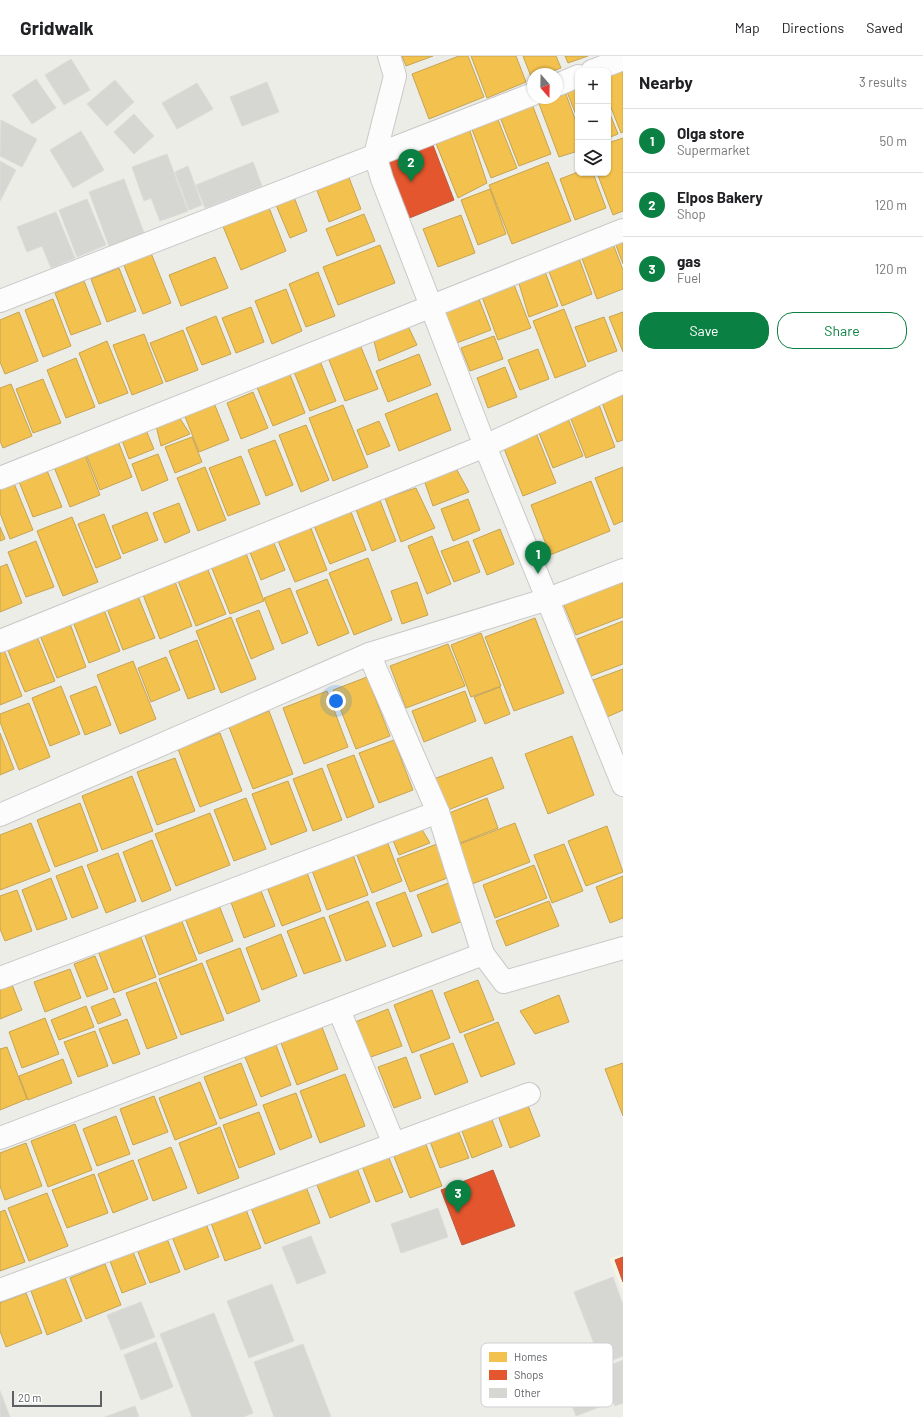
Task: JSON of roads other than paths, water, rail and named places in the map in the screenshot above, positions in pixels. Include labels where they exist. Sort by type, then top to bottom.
[{"type":"street","points":[[389,56],[395,76],[375,155],[382,179],[485,446],[623,785]]},
{"type":"street","points":[[600,68],[623,59]]},
{"type":"street","points":[[563,82],[575,77]]},
{"type":"street","points":[[0,301],[527,96]]},
{"type":"street","points":[[0,478],[623,230]]},
{"type":"street","points":[[0,641],[485,446],[623,382]]},
{"type":"street","points":[[0,815],[369,654],[548,599],[623,570]]},
{"type":"street","points":[[369,654],[438,812],[483,954],[504,982],[623,948]]},
{"type":"street","points":[[0,978],[438,812]]},
{"type":"street","points":[[0,1138],[483,954]]},
{"type":"street","points":[[339,1010],[394,1144]]},
{"type":"street","points":[[0,1290],[529,1094]]},
{"type":"place","name":"Elpos Bakery","points":[[411,182]]},
{"type":"place","name":"Olga store","points":[[538,574]]},
{"type":"place","name":"gas","points":[[458,1213]]}]
